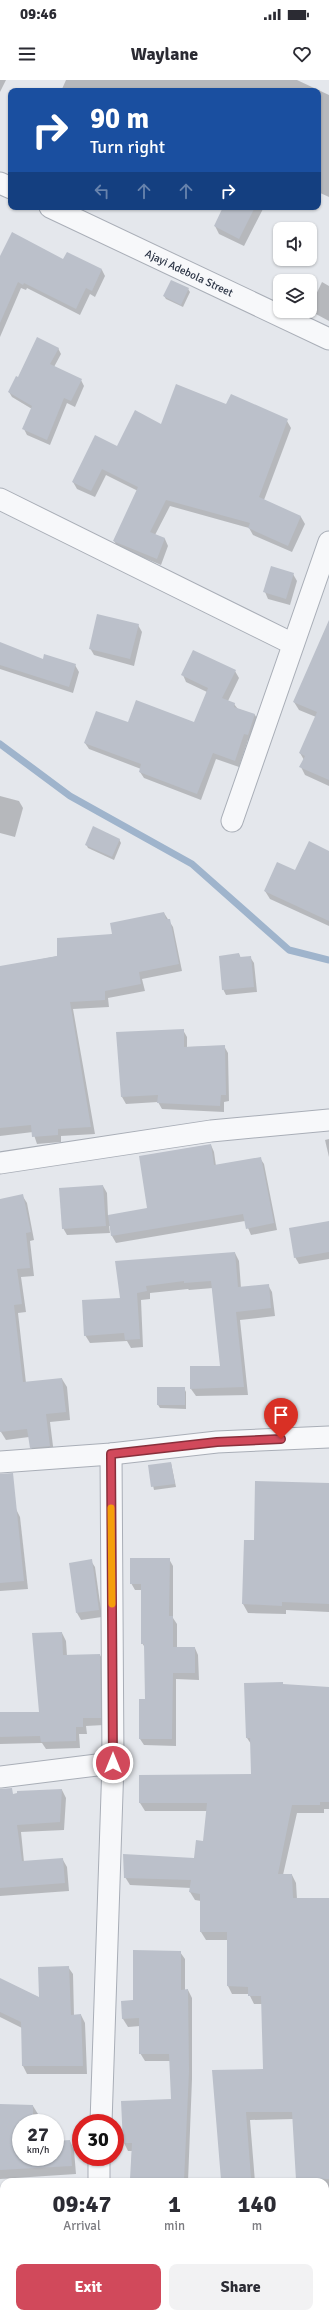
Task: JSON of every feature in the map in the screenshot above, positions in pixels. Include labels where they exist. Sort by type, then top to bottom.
[{"type":"street","name":"Ajayi Adebola Street","points":[[56,210],[329,339]]},
{"type":"street","points":[[0,500],[293,644]]},
{"type":"street","points":[[232,821],[329,542]]},
{"type":"street","points":[[0,1163],[211,1131],[329,1120]]},
{"type":"street","points":[[0,1462],[111,1454],[217,1442],[329,1437]]},
{"type":"street","points":[[101,2114],[113,1763],[111,1454]]},
{"type":"street","points":[[0,1777],[113,1763]]},
{"type":"street","points":[[99,2166],[99,2178]]},
{"type":"building","points":[[222,210],[254,210],[239,239],[214,226]]},
{"type":"building","points":[[12,232],[63,259],[67,252],[102,269],[92,291],[86,288],[76,309],[24,283],[23,285],[18,282],[0,323],[0,256]]},
{"type":"building","points":[[171,280],[189,288],[181,305],[163,296]]},
{"type":"building","points":[[37,337],[59,348],[50,364],[82,379],[71,401],[64,398],[47,440],[22,429],[32,406],[8,392],[16,376],[18,377]]},
{"type":"building","points":[[176,384],[226,404],[231,394],[288,419],[259,497],[301,516],[288,546],[248,528],[250,523],[166,500],[150,532],[165,538],[157,559],[113,541],[138,487],[102,469],[91,491],[72,482],[95,435],[117,446],[135,410],[161,424]]},
{"type":"building","points":[[271,566],[294,573],[286,599],[263,592]]},
{"type":"building","points":[[97,614],[139,624],[130,659],[89,649]]},
{"type":"building","points":[[329,620],[329,780],[299,767],[305,756],[299,753],[317,712],[293,702]]},
{"type":"building","points":[[0,642],[43,659],[44,654],[76,664],[69,687],[0,665]]},
{"type":"building","points":[[193,650],[236,670],[222,698],[235,703],[234,707],[255,714],[248,735],[244,734],[235,761],[213,753],[197,794],[139,772],[141,764],[84,743],[96,711],[128,722],[136,700],[194,722],[208,688],[181,675]]},
{"type":"building","points":[[93,826],[120,839],[112,857],[85,845]]},
{"type":"building","points":[[309,841],[329,851],[329,921],[264,891],[277,862],[295,870]]},
{"type":"building","points":[[164,912],[166,919],[170,919],[179,964],[139,972],[141,984],[105,991],[105,1000],[70,1002],[91,1127],[58,1129],[58,1135],[32,1137],[31,1125],[0,1128],[0,966],[57,956],[57,938],[112,934],[110,923]]},
{"type":"building","points":[[239,953],[240,957],[251,956],[254,987],[222,990],[219,956]]},
{"type":"building","points":[[184,1029],[184,1047],[225,1045],[226,1095],[221,1095],[220,1106],[157,1103],[158,1095],[121,1097],[116,1032]]},
{"type":"building","points":[[211,1144],[214,1165],[261,1157],[274,1223],[246,1229],[243,1214],[111,1236],[108,1215],[147,1208],[139,1156]]},
{"type":"building","points":[[103,1185],[106,1226],[62,1229],[59,1188]]},
{"type":"building","points":[[23,1194],[31,1232],[26,1233],[30,1268],[17,1269],[22,1304],[14,1305],[23,1382],[62,1378],[66,1412],[46,1414],[50,1446],[30,1448],[27,1429],[0,1432],[0,1199]]},
{"type":"building","points":[[329,1221],[329,1252],[294,1258],[289,1228]]},
{"type":"building","points":[[235,1252],[238,1287],[269,1284],[271,1308],[236,1312],[244,1387],[190,1389],[190,1366],[220,1366],[211,1281],[184,1283],[184,1281],[146,1286],[147,1291],[137,1293],[140,1339],[125,1340],[124,1333],[84,1336],[82,1300],[120,1298],[115,1261]]},
{"type":"building","points":[[157,1387],[185,1387],[185,1405],[157,1405]]},
{"type":"building","points":[[171,1462],[175,1484],[151,1487],[148,1465]]},
{"type":"building","points":[[13,1473],[24,1581],[0,1583],[0,1474]]},
{"type":"building","points":[[255,1481],[329,1483],[329,1604],[282,1602],[282,1606],[242,1604],[244,1540],[254,1540]]},
{"type":"building","points":[[130,1558],[170,1558],[169,1616],[173,1616],[173,1647],[195,1647],[195,1673],[173,1673],[172,1739],[139,1739],[139,1699],[145,1699],[144,1644],[141,1644],[141,1584],[130,1584]]},
{"type":"building","points":[[92,1559],[99,1610],[76,1613],[69,1563]]},
{"type":"building","points":[[62,1632],[63,1655],[100,1654],[101,1718],[83,1718],[83,1727],[76,1727],[76,1741],[41,1742],[40,1736],[0,1737],[0,1712],[39,1712],[32,1633]]},
{"type":"building","points":[[283,1682],[283,1684],[329,1687],[329,1802],[320,1802],[320,1805],[292,1805],[278,1874],[292,1874],[293,1898],[329,1898],[329,2178],[296,2178],[292,2112],[246,2112],[251,2178],[221,2178],[212,2070],[263,2069],[261,1996],[248,1996],[248,1987],[227,1986],[227,1932],[200,1932],[200,1894],[189,1892],[191,1880],[124,1878],[123,1854],[194,1858],[196,1840],[203,1841],[207,1803],[139,1803],[139,1775],[251,1774],[250,1738],[246,1738],[244,1683]]},
{"type":"building","points":[[12,1788],[13,1794],[17,1793],[17,1791],[62,1789],[60,1822],[17,1825],[22,1861],[63,1858],[65,1883],[0,1888],[0,1789]]},
{"type":"building","points":[[133,1950],[181,1951],[181,1990],[188,1989],[189,2071],[184,2178],[130,2178],[132,2143],[124,2143],[124,2114],[122,2114],[121,2101],[171,2099],[169,2054],[139,2054],[139,2018],[122,2019],[121,2001],[133,2000]]},
{"type":"building","points":[[69,1966],[71,2015],[81,2014],[83,2066],[22,2066],[21,2022],[0,2012],[0,1978],[39,1997],[38,1967]]},
{"type":"building","points":[[0,2104],[33,2105],[33,2114],[12,2114],[12,2166],[64,2166],[64,2140],[70,2140],[72,2166],[0,2170]]},
{"type":"waterway","points":[[0,744],[70,796],[192,864],[289,950],[329,960]]},
{"type":"slow traffic","points":[[111,1508],[112,1604]]},
{"type":"route","points":[[113,1763],[111,1454],[217,1442],[281,1439]]}]
